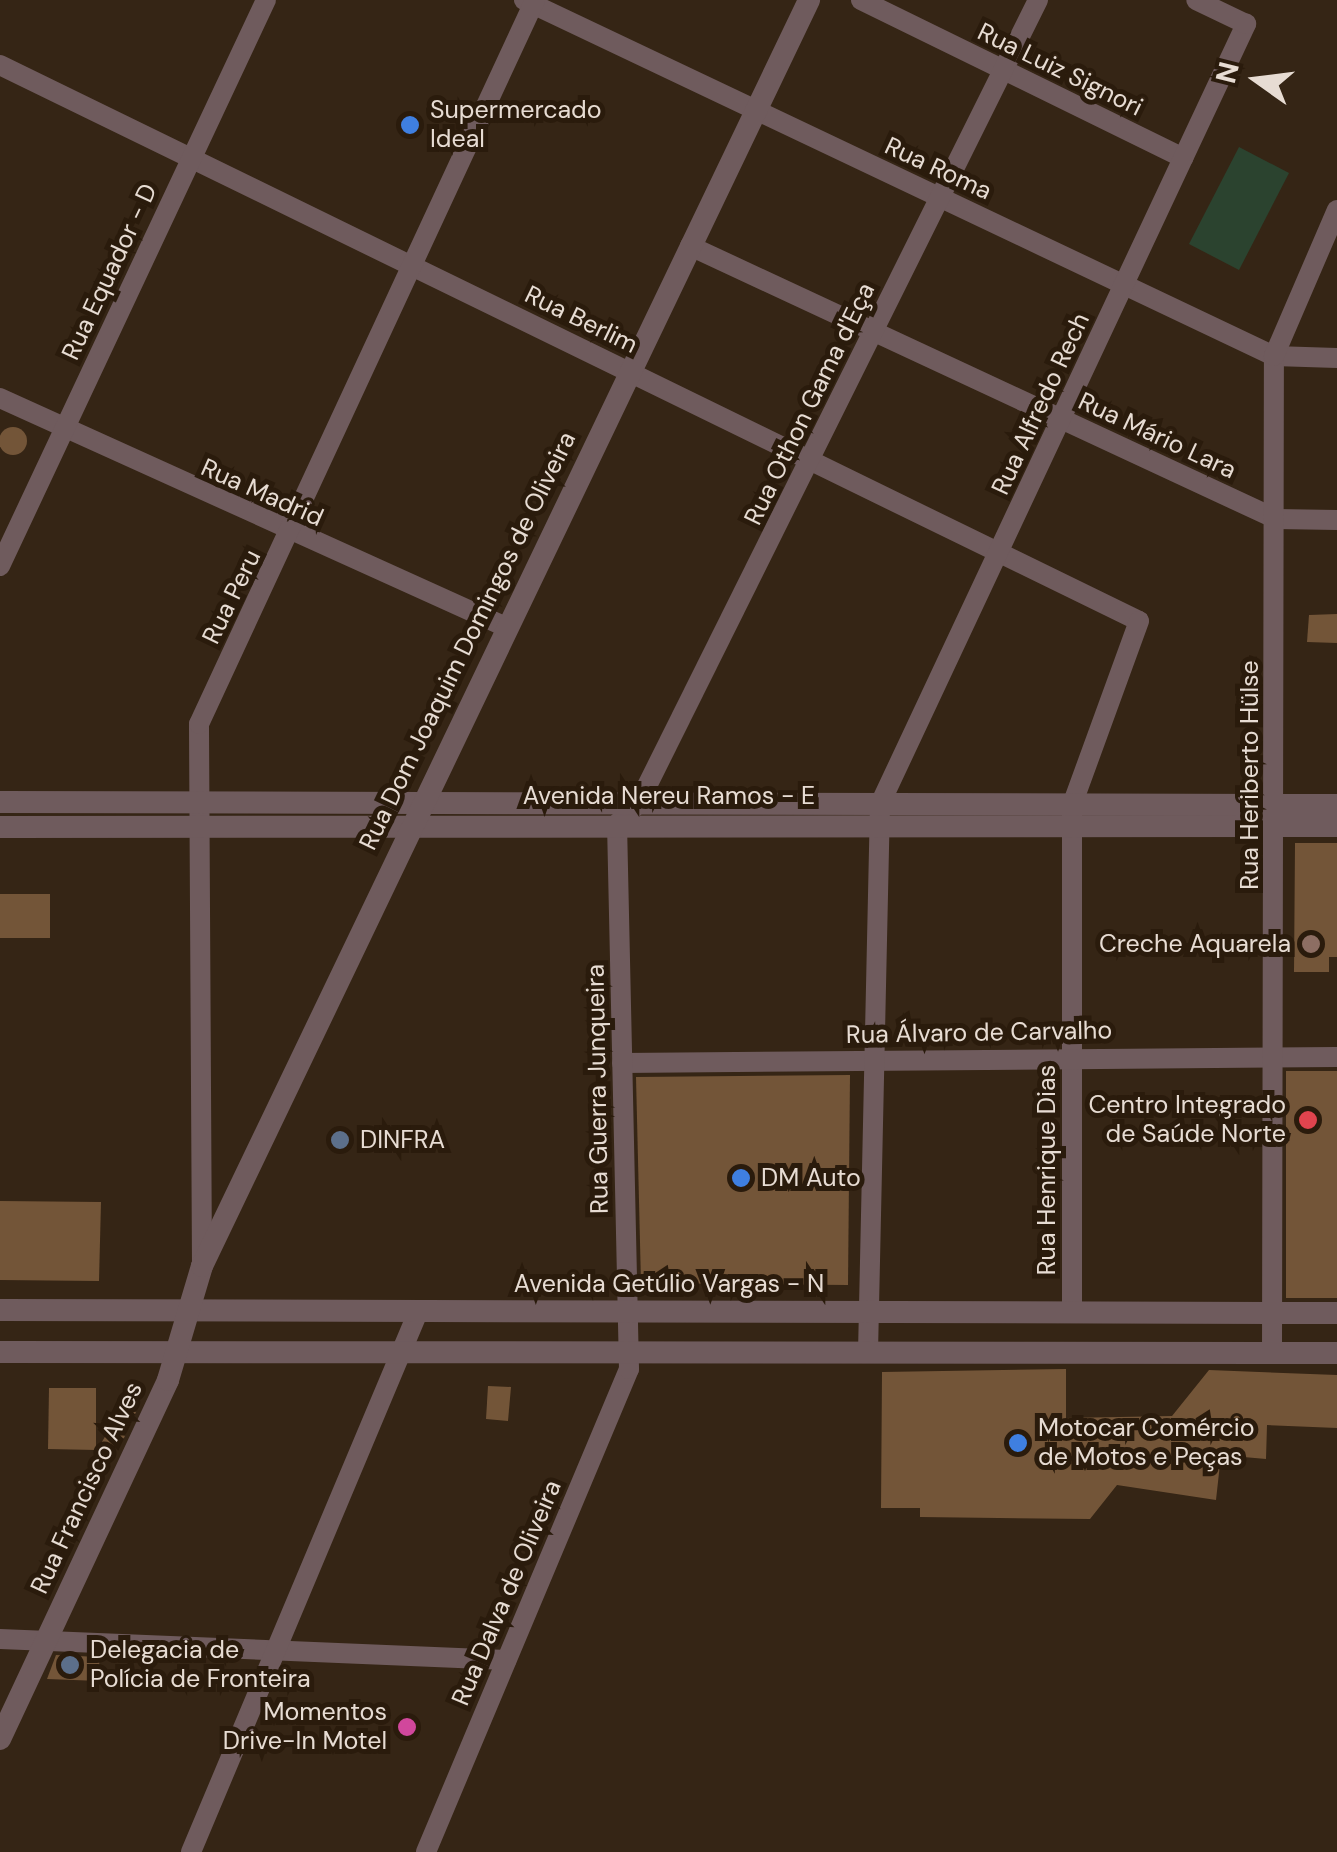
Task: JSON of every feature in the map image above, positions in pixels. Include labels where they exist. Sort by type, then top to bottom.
[{"type":"street","name":"Rua Equador - D","points":[[0,566],[266,0]]},
{"type":"street","name":"Rua Dom Joaquim Domingos de Oliveira","points":[[187,1311],[202,1266],[414,813],[809,0]]},
{"type":"street","name":"Rua Luiz Signori","points":[[860,0],[1184,158]]},
{"type":"street","name":"Rua Othon Gama d'Eça","points":[[617,824],[638,804],[1038,0]]},
{"type":"street","name":"Rua Alfredo Rech","points":[[879,814],[1246,24],[1196,0]]},
{"type":"street","name":"Rua Roma","points":[[531,1],[1274,356],[1337,358]]},
{"type":"street","name":"Rua Peru","points":[[202,1266],[199,724],[290,534],[531,1]]},
{"type":"street","name":"Rua Berlim","points":[[0,65],[1140,621]]},
{"type":"street","name":"Rua Heriberto Hülse","points":[[1272,1353],[1274,356],[1337,210]]},
{"type":"street","name":"Rua Mário Lara","points":[[690,246],[1276,520]]},
{"type":"street","name":"Rua Madrid","points":[[0,398],[290,534],[506,627]]},
{"type":"street","points":[[1276,520],[1337,520]]},
{"type":"street","name":"Rua Henrique Dias","points":[[1072,1312],[1072,815],[1140,621]]},
{"type":"street","name":"Avenida Nereu Ramos - E","points":[[0,802],[198,813],[530,813],[638,804],[879,814],[1072,815],[1275,815],[1337,805]]},
{"type":"street","name":"Avenida Nereu Ramos - E","points":[[0,827],[198,813]]},
{"type":"street","name":"Avenida Nereu Ramos - E","points":[[530,813],[617,824],[879,814]]},
{"type":"street","points":[[868,1353],[879,814]]},
{"type":"street","name":"Avenida Nereu Ramos - E","points":[[1275,815],[1337,826]]},
{"type":"street","name":"Rua Guerra Junqueira","points":[[617,824],[629,1352]]},
{"type":"street","name":"Rua Álvaro de Carvalho","points":[[622,1063],[1072,1055],[1337,1056]]},
{"type":"street","name":"Avenida Getúlio Vargas - N","points":[[0,1310],[1337,1313]]},
{"type":"street","name":"Rua Francisco Alves","points":[[0,1739],[178,1352],[187,1311]]},
{"type":"street","points":[[191,1852],[418,1312]]},
{"type":"street","points":[[0,1352],[1337,1353]]},
{"type":"street","name":"Rua Dalva de Oliveira","points":[[426,1852],[629,1370],[629,1352]]},
{"type":"street","points":[[0,1639],[506,1660]]},
{"type":"green space","points":[[1239,147],[1289,173],[1239,270],[1189,244]]},
{"type":"building","points":[[13,427],[23,431],[27,441],[23,451],[13,455],[3,451],[-1,441],[3,431]]},
{"type":"building","points":[[1337,614],[1337,643],[1307,642],[1309,615]]},
{"type":"building","points":[[1295,843],[1337,843],[1337,957],[1329,957],[1329,972],[1294,972]]},
{"type":"building","points":[[0,894],[50,894],[50,938],[0,938]]},
{"type":"building","points":[[1286,1071],[1337,1071],[1337,1298],[1286,1298]]},
{"type":"building","name":"DM Auto","points":[[850,1075],[848,1285],[641,1283],[636,1077]]},
{"type":"building","points":[[0,1201],[101,1202],[99,1281],[0,1280]]},
{"type":"building","points":[[1066,1369],[1066,1418],[1172,1416],[1209,1370],[1337,1375],[1337,1428],[1267,1425],[1266,1459],[1221,1455],[1216,1500],[1117,1485],[1090,1519],[920,1517],[920,1508],[881,1508],[882,1372]]},
{"type":"building","points":[[488,1386],[511,1387],[508,1421],[486,1419]]},
{"type":"building","points":[[49,1388],[96,1388],[96,1450],[48,1449]]},
{"type":"building","points":[[122,1408],[136,1412],[124,1438],[90,1462]]},
{"type":"building","points":[[56,1655],[99,1657],[100,1681],[47,1679]]},
{"type":"place","name":"Supermercado Ideal","points":[[410,125]]},
{"type":"place","name":"Creche Aquarela","points":[[1311,944]]},
{"type":"place","name":"Centro Integrado de Saúde Norte","points":[[1308,1120]]},
{"type":"place","name":"DINFRA","points":[[340,1140]]},
{"type":"place","name":"DM Auto","points":[[741,1178]]},
{"type":"place","name":"Motocar Comércio de Motos e Peças","points":[[1018,1443]]},
{"type":"place","name":"Delegacia de Polícia de Fronteira","points":[[70,1665]]},
{"type":"place","name":"Momentos Drive-In Motel","points":[[407,1727]]}]
